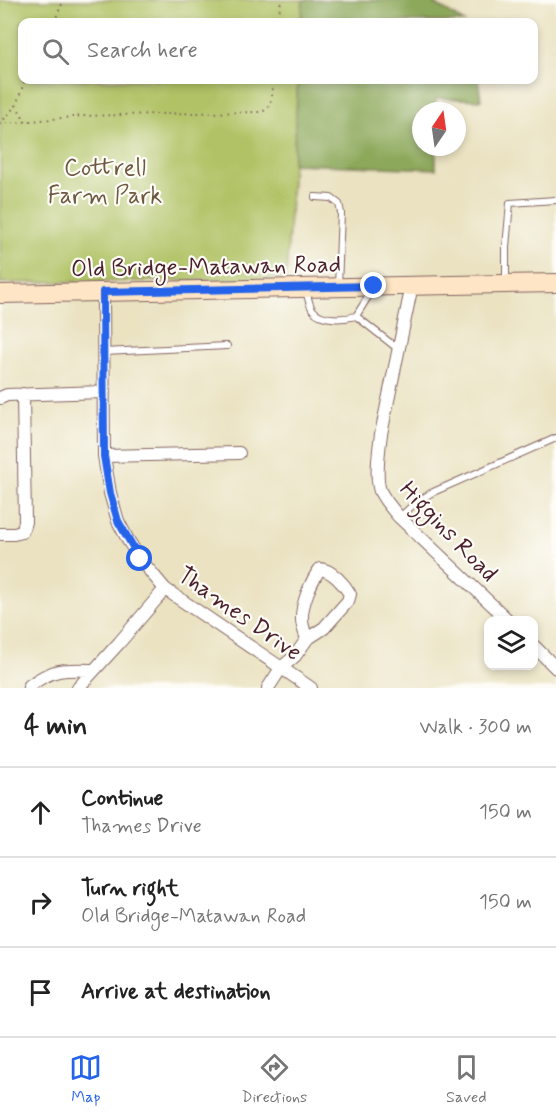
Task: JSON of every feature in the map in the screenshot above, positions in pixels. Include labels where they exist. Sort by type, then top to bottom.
[{"type":"main road","name":"Old Bridge-Matawan Road","points":[[0,294],[556,284]]},
{"type":"street","name":"Higgins Road","points":[[412,285],[378,455],[379,489],[399,517],[503,616]]},
{"type":"street","name":"Thames Drive","points":[[103,292],[104,456],[110,493],[118,521],[140,559],[165,589],[311,688]]},
{"type":"street","points":[[0,398],[23,394],[104,392]]},
{"type":"street","points":[[0,534],[22,532],[25,522],[23,394]]},
{"type":"street","points":[[104,456],[239,453]]},
{"type":"street","points":[[268,688],[281,668],[295,656],[307,639],[324,628],[348,600],[350,594],[346,587],[327,570],[320,569],[315,576],[303,609],[302,622],[307,639]]},
{"type":"street","points":[[78,688],[165,589]]},
{"type":"street","points":[[538,650],[556,668]]},
{"type":"street","points":[[29,688],[42,676],[64,669],[93,670]]},
{"type":"lane","points":[[315,197],[331,198],[339,204],[341,213],[338,287]]},
{"type":"lane","points":[[506,284],[506,247],[510,203],[556,200]]},
{"type":"lane","points":[[304,288],[313,310],[322,317],[346,319],[356,316],[374,286]]},
{"type":"lane","points":[[356,316],[399,350]]},
{"type":"lane","points":[[104,352],[227,346]]},
{"type":"lane","points":[[399,517],[431,493],[556,438]]},
{"type":"path","points":[[56,18],[62,0]]},
{"type":"path","points":[[278,18],[280,0]]},
{"type":"path","points":[[0,124],[15,105],[23,84]]},
{"type":"path","points":[[0,124],[83,116],[261,112],[267,111],[270,107],[273,84]]},
{"type":"path","points":[[15,105],[26,122]]},
{"type":"green space","name":"Cottrell Farm Park","points":[[0,0],[303,0],[301,18],[18,18],[18,84],[298,84],[286,279],[0,283]]},
{"type":"green space","points":[[303,0],[429,0],[458,18],[301,18]]},
{"type":"green space","points":[[298,84],[479,84],[481,100],[436,98],[436,102],[412,102],[412,156],[436,156],[436,169],[293,164]]},
{"type":"route","points":[[140,559],[118,521],[110,493],[104,456],[103,292],[374,286]]}]
